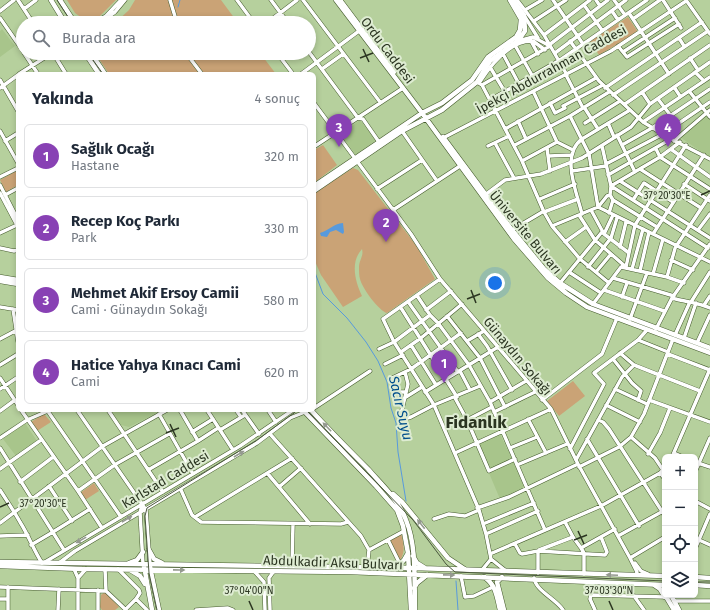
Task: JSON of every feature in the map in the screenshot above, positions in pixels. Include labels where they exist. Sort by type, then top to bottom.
[{"type":"main road","points":[[51,0],[61,16]]},
{"type":"main road","points":[[60,0],[70,16]]},
{"type":"main road","name":"Ordu Caddesi","points":[[336,0],[423,112]]},
{"type":"main road","name":"Ordu Caddesi","points":[[340,0],[423,112]]},
{"type":"main road","points":[[316,190],[379,142],[423,112],[442,103],[468,84],[488,57],[518,34],[522,25],[521,19],[510,0]]},
{"type":"main road","points":[[316,185],[402,131],[447,106],[455,98],[479,84],[490,61],[518,41],[525,31],[524,15],[517,0]]},
{"type":"main road","points":[[90,60],[98,72]]},
{"type":"main road","points":[[96,60],[104,72]]},
{"type":"main road","name":"Üniversite Bulvarı","points":[[423,112],[460,166],[484,196],[544,269],[560,283],[593,304],[710,353]]},
{"type":"main road","name":"Üniversite Bulvarı","points":[[426,117],[443,138],[514,239],[548,278],[582,304],[647,330],[655,330]]},
{"type":"main road","points":[[0,276],[16,280]]},
{"type":"main road","points":[[0,281],[16,284]]},
{"type":"main road","name":"Üniversite Bulvarı","points":[[674,337],[684,338],[709,347]]},
{"type":"main road","points":[[305,412],[393,504],[402,521],[414,568],[414,610]]},
{"type":"main road","points":[[313,412],[386,488],[402,502],[448,558],[468,571]]},
{"type":"main road","points":[[386,488],[401,508],[406,520],[410,554],[408,568],[411,610]]},
{"type":"main road","points":[[149,550],[154,559],[165,567],[155,576],[154,588]]},
{"type":"main road","points":[[143,552],[137,560],[126,567],[137,573],[146,587]]},
{"type":"main road","points":[[394,569],[410,554]]},
{"type":"main road","points":[[410,554],[420,565],[428,569]]},
{"type":"main road","name":"Abdulkadir Aksu Bulvarı","points":[[0,562],[60,563],[126,567],[150,566],[534,578],[662,585]]},
{"type":"main road","name":"Abdulkadir Aksu Bulvarı","points":[[0,566],[74,569],[118,569],[126,567]]},
{"type":"main road","points":[[144,566],[146,587],[152,610]]},
{"type":"main road","points":[[150,566],[159,610]]},
{"type":"main road","name":"Abdulkadir Aksu Bulvarı","points":[[165,567],[292,566],[394,569],[414,568],[468,571],[662,576]]},
{"type":"main road","points":[[414,590],[417,583],[428,575]]},
{"type":"main road","points":[[484,577],[494,584],[504,610]]},
{"type":"main road","points":[[494,584],[503,577]]},
{"type":"main road","points":[[698,577],[709,578]]},
{"type":"main road","points":[[494,584],[500,610]]},
{"type":"main road","points":[[648,584],[658,587],[662,592]]},
{"type":"main road","points":[[698,585],[710,586]]},
{"type":"main road","points":[[667,598],[674,610]]},
{"type":"main road","points":[[672,598],[679,610]]},
{"type":"street","points":[[0,11],[14,0]]},
{"type":"street","points":[[18,0],[28,16]]},
{"type":"street","points":[[24,9],[36,0]]},
{"type":"street","points":[[106,16],[121,0]]},
{"type":"street","points":[[110,16],[125,0]]},
{"type":"street","points":[[170,0],[175,16]]},
{"type":"street","points":[[237,0],[249,16]]},
{"type":"street","points":[[271,0],[282,16]]},
{"type":"street","points":[[276,16],[297,0]]},
{"type":"street","points":[[302,0],[314,16]]},
{"type":"street","points":[[517,0],[534,21],[544,35],[549,46],[560,60],[574,90],[598,129]]},
{"type":"street","points":[[525,10],[542,0]]},
{"type":"street","points":[[553,0],[583,44]]},
{"type":"street","points":[[534,21],[566,0]]},
{"type":"street","points":[[544,35],[590,0]]},
{"type":"street","points":[[596,0],[600,6]]},
{"type":"street","points":[[479,84],[496,78],[545,50],[608,0]]},
{"type":"street","points":[[614,0],[618,6],[633,19],[669,74]]},
{"type":"street","points":[[554,53],[626,0]]},
{"type":"street","points":[[490,100],[533,77],[560,60],[647,0]]},
{"type":"street","points":[[633,19],[661,0],[681,28]]},
{"type":"street","points":[[613,95],[684,46],[709,32],[687,0]]},
{"type":"street","name":"İpekçi Abdurrahman Caddesi","points":[[443,138],[567,75],[618,46],[687,0]]},
{"type":"street","points":[[584,5],[602,30]]},
{"type":"street","points":[[612,11],[618,20]]},
{"type":"street","points":[[524,15],[538,38],[549,46]]},
{"type":"street","points":[[0,18],[16,41]]},
{"type":"street","points":[[316,18],[380,102]]},
{"type":"street","points":[[623,52],[675,18]]},
{"type":"street","points":[[550,103],[555,113],[558,112],[565,108],[564,106],[604,86],[702,22]]},
{"type":"street","points":[[618,46],[627,57],[678,24]]},
{"type":"street","points":[[304,72],[359,31]]},
{"type":"street","points":[[518,41],[530,37],[538,38]]},
{"type":"street","points":[[678,38],[684,46]]},
{"type":"street","points":[[531,40],[545,50]]},
{"type":"street","points":[[479,84],[490,66],[503,54],[531,40]]},
{"type":"street","points":[[531,40],[538,54]]},
{"type":"street","points":[[570,41],[596,78],[638,118],[662,134],[686,145],[710,159]]},
{"type":"street","points":[[625,104],[710,45]]},
{"type":"street","points":[[516,47],[533,77]]},
{"type":"street","points":[[322,69],[343,54]]},
{"type":"street","points":[[503,54],[519,84]]},
{"type":"street","points":[[690,58],[704,81]]},
{"type":"street","points":[[29,60],[37,72]]},
{"type":"street","points":[[22,72],[39,60]]},
{"type":"street","points":[[57,60],[65,72]]},
{"type":"street","points":[[191,60],[200,72]]},
{"type":"street","points":[[282,60],[291,72]]},
{"type":"street","points":[[317,62],[358,118],[363,119],[379,142]]},
{"type":"street","points":[[484,196],[505,180],[550,171],[570,164],[589,154],[631,127],[650,104],[710,62]]},
{"type":"street","points":[[490,66],[505,92]]},
{"type":"street","points":[[2,87],[16,76]]},
{"type":"street","points":[[643,122],[710,76]]},
{"type":"street","points":[[505,128],[596,78]]},
{"type":"street","points":[[0,80],[2,87],[16,105]]},
{"type":"street","points":[[479,84],[490,100],[515,145],[552,226],[580,259],[609,283]]},
{"type":"street","points":[[674,87],[680,96]]},
{"type":"street","points":[[316,145],[403,88]]},
{"type":"street","points":[[622,145],[652,128],[710,90]]},
{"type":"street","points":[[689,91],[710,117]]},
{"type":"street","points":[[534,92],[557,142],[573,150]]},
{"type":"street","points":[[515,145],[570,116],[609,92]]},
{"type":"street","points":[[642,92],[650,104]]},
{"type":"street","points":[[658,99],[671,116]]},
{"type":"street","points":[[585,123],[620,101]]},
{"type":"street","points":[[572,171],[606,165],[662,134],[710,102]]},
{"type":"street","name":"Günaydın Sokağı","points":[[316,106],[411,234],[440,279],[551,409],[567,444],[630,558]]},
{"type":"street","points":[[630,110],[576,143],[570,164],[581,214],[586,227],[595,240],[626,267],[667,277],[684,283]]},
{"type":"street","points":[[608,176],[673,140],[710,110]]},
{"type":"street","points":[[570,116],[589,154],[598,207]]},
{"type":"street","points":[[518,121],[526,139]]},
{"type":"street","points":[[608,123],[622,145],[635,172]]},
{"type":"street","points":[[0,131],[16,160]]},
{"type":"street","points":[[402,131],[437,181]]},
{"type":"street","points":[[5,141],[16,134]]},
{"type":"street","points":[[488,146],[509,136]]},
{"type":"street","points":[[522,161],[557,142]]},
{"type":"street","points":[[611,186],[660,158],[672,150],[680,142]]},
{"type":"street","points":[[494,143],[514,178]]},
{"type":"street","points":[[626,267],[635,226],[686,145]]},
{"type":"street","points":[[602,146],[611,186],[610,195],[613,200],[657,227]]},
{"type":"street","points":[[547,148],[550,171]]},
{"type":"street","points":[[656,149],[660,158],[710,189]]},
{"type":"street","points":[[672,150],[710,177]]},
{"type":"street","points":[[549,156],[572,155]]},
{"type":"street","points":[[640,271],[651,233],[662,220],[704,155]]},
{"type":"street","points":[[377,189],[422,160]]},
{"type":"street","points":[[393,210],[460,166]]},
{"type":"street","points":[[0,177],[16,169]]},
{"type":"street","points":[[640,169],[701,208]]},
{"type":"street","points":[[620,181],[710,238]]},
{"type":"street","points":[[633,200],[644,183],[673,202]]},
{"type":"street","points":[[540,199],[575,184]]},
{"type":"street","points":[[684,184],[708,200]]},
{"type":"street","points":[[0,185],[2,195],[16,222]]},
{"type":"street","points":[[611,186],[662,220],[709,246],[673,297],[655,330]]},
{"type":"street","points":[[2,195],[16,189]]},
{"type":"street","points":[[667,277],[671,260],[677,245],[701,208],[708,200],[710,194]]},
{"type":"street","points":[[2,195],[16,217]]},
{"type":"street","points":[[552,226],[598,207],[607,196],[610,195]]},
{"type":"street","points":[[512,230],[544,211],[578,199]]},
{"type":"street","points":[[560,283],[595,240],[603,233],[611,214],[613,200]]},
{"type":"street","points":[[598,207],[617,218],[677,245],[710,262]]},
{"type":"street","points":[[591,210],[603,233],[629,253]]},
{"type":"street","points":[[698,230],[710,214]]},
{"type":"street","points":[[588,267],[611,238],[617,218]]},
{"type":"street","points":[[620,247],[626,222]]},
{"type":"street","points":[[0,233],[16,227]]},
{"type":"street","points":[[565,242],[586,227]]},
{"type":"street","points":[[632,269],[643,229]]},
{"type":"street","points":[[653,274],[663,239]]},
{"type":"street","points":[[0,248],[16,250]]},
{"type":"street","points":[[596,272],[611,254]]},
{"type":"street","points":[[671,260],[693,270]]},
{"type":"street","points":[[593,304],[621,267],[626,267]]},
{"type":"street","points":[[569,272],[602,292],[637,301],[664,311]]},
{"type":"street","points":[[630,319],[647,273]]},
{"type":"street","points":[[434,519],[449,514],[465,516],[599,457],[619,447],[631,437],[640,422],[674,337],[690,303],[709,275]]},
{"type":"street","points":[[613,278],[710,308]]},
{"type":"street","points":[[440,279],[418,297],[384,319],[394,342],[434,405],[478,509],[486,534],[490,556],[507,571]]},
{"type":"street","points":[[622,297],[627,283]]},
{"type":"street","points":[[426,310],[451,291]]},
{"type":"street","points":[[704,305],[710,296]]},
{"type":"street","points":[[418,297],[426,310],[438,323],[469,365],[490,402],[545,530]]},
{"type":"street","points":[[408,303],[428,332],[459,371],[470,390]]},
{"type":"street","points":[[684,338],[696,303]]},
{"type":"street","points":[[385,364],[402,353],[411,344],[421,338],[462,304]]},
{"type":"street","points":[[0,307],[13,310],[16,335]]},
{"type":"street","points":[[401,308],[446,378],[467,420],[489,472],[515,459]]},
{"type":"street","points":[[379,349],[394,342],[430,315]]},
{"type":"street","points":[[448,316],[480,358],[505,407]]},
{"type":"street","points":[[542,400],[602,354],[617,318]]},
{"type":"street","points":[[697,343],[709,318]]},
{"type":"street","points":[[570,449],[604,384],[594,373],[638,340],[647,330]]},
{"type":"street","points":[[0,338],[15,331]]},
{"type":"street","points":[[468,341],[484,331]]},
{"type":"street","points":[[390,379],[411,369],[461,333]]},
{"type":"street","points":[[478,334],[512,390]]},
{"type":"street","points":[[638,340],[710,369],[673,454]]},
{"type":"street","points":[[709,347],[710,342]]},
{"type":"street","points":[[411,344],[436,385]]},
{"type":"street","points":[[425,392],[498,347]]},
{"type":"street","points":[[620,353],[634,365],[700,391]]},
{"type":"street","points":[[0,365],[16,355]]},
{"type":"street","points":[[613,358],[624,374],[641,391],[638,400]]},
{"type":"street","points":[[576,460],[624,374],[634,365]]},
{"type":"street","points":[[316,407],[370,371]]},
{"type":"street","points":[[405,372],[408,384],[401,414],[404,419],[411,418],[434,405],[480,386]]},
{"type":"street","points":[[0,389],[16,377]]},
{"type":"street","points":[[0,378],[15,400],[0,411]]},
{"type":"street","points":[[490,402],[526,381]]},
{"type":"street","points":[[406,397],[422,387]]},
{"type":"street","points":[[615,390],[638,400],[670,408],[710,422]]},
{"type":"street","points":[[395,392],[406,392]]},
{"type":"street","points":[[494,412],[535,392]]},
{"type":"street","points":[[606,405],[640,422]]},
{"type":"street","points":[[467,420],[492,407]]},
{"type":"street","points":[[648,454],[660,433],[670,408]]},
{"type":"street","points":[[455,453],[551,409]]},
{"type":"street","points":[[22,412],[53,458],[67,475],[102,528]]},
{"type":"street","points":[[0,438],[27,420],[44,412]]},
{"type":"street","points":[[49,412],[121,517]]},
{"type":"street","points":[[78,412],[143,503],[146,510],[150,566]]},
{"type":"street","points":[[109,412],[162,492]]},
{"type":"street","points":[[0,523],[49,486],[67,475],[103,446],[163,412]]},
{"type":"street","points":[[181,412],[198,441]]},
{"type":"street","points":[[209,412],[233,450]]},
{"type":"street","points":[[237,412],[241,417]]},
{"type":"street","points":[[244,412],[259,434]]},
{"type":"street","points":[[269,412],[276,422]]},
{"type":"street","name":"Karlstad Caddesi","points":[[43,563],[233,450],[290,412]]},
{"type":"street","name":"Karlstad Caddesi","points":[[60,563],[75,551],[140,512],[181,490],[270,434],[290,418],[302,412]]},
{"type":"street","points":[[159,414],[193,474]]},
{"type":"street","points":[[148,470],[246,415]]},
{"type":"street","points":[[192,432],[213,419]]},
{"type":"street","points":[[528,419],[546,453]]},
{"type":"street","points":[[598,420],[603,422],[642,483],[662,508]]},
{"type":"street","points":[[78,491],[116,464],[169,434]]},
{"type":"street","points":[[270,434],[361,536],[369,550],[367,568]]},
{"type":"street","points":[[510,448],[537,437]]},
{"type":"street","points":[[631,437],[648,454],[655,458],[662,467]]},
{"type":"street","points":[[698,461],[710,438]]},
{"type":"street","points":[[588,439],[639,526]]},
{"type":"street","points":[[0,469],[41,440]]},
{"type":"street","points":[[517,465],[567,444]]},
{"type":"street","points":[[0,448],[64,550]]},
{"type":"street","points":[[20,482],[53,458]]},
{"type":"street","points":[[195,517],[292,458]]},
{"type":"street","points":[[698,463],[710,467]]},
{"type":"street","points":[[279,488],[301,468]]},
{"type":"street","points":[[481,571],[490,556],[601,506],[660,473],[662,475]]},
{"type":"street","points":[[268,474],[310,524]]},
{"type":"street","points":[[49,486],[72,521]]},
{"type":"street","points":[[0,490],[28,536],[31,545],[43,563]]},
{"type":"street","points":[[181,490],[190,511],[201,522],[293,524],[341,524],[348,522]]},
{"type":"street","points":[[143,503],[140,512],[144,566]]},
{"type":"street","points":[[483,524],[534,503]]},
{"type":"street","points":[[698,503],[710,509]]},
{"type":"street","points":[[31,545],[90,510]]},
{"type":"street","points":[[486,534],[538,511]]},
{"type":"street","points":[[618,536],[662,512]]},
{"type":"street","points":[[698,543],[710,514]]},
{"type":"street","points":[[565,522],[584,553],[584,574]]},
{"type":"street","points":[[292,566],[293,524]]},
{"type":"street","points":[[581,548],[614,529]]},
{"type":"street","points":[[369,550],[404,531]]},
{"type":"street","points":[[0,536],[28,536]]},
{"type":"street","points":[[515,544],[522,554],[538,551],[573,537]]},
{"type":"street","points":[[538,551],[607,554],[601,537]]},
{"type":"street","points":[[630,558],[662,539]]},
{"type":"street","points":[[700,539],[710,545]]},
{"type":"street","points":[[388,540],[400,564]]},
{"type":"street","points":[[538,551],[538,573]]},
{"type":"street","points":[[630,558],[641,571],[654,576]]},
{"type":"street","points":[[630,558],[637,572],[635,576]]},
{"type":"street","points":[[74,569],[78,578],[78,610]]},
{"type":"street","points":[[78,578],[86,569]]},
{"type":"street","points":[[105,569],[106,591]]},
{"type":"street","points":[[0,587],[106,591],[125,610],[140,593],[139,590],[118,569]]},
{"type":"street","points":[[253,570],[262,579],[266,586],[270,610]]},
{"type":"street","points":[[265,610],[266,586],[269,577],[274,571]]},
{"type":"street","points":[[709,578],[710,573]]},
{"type":"street","points":[[462,576],[465,597],[474,596],[494,584]]},
{"type":"street","points":[[534,578],[538,586],[554,599],[563,610]]},
{"type":"street","points":[[8,587],[8,610]]},
{"type":"street","points":[[58,610],[59,589]]},
{"type":"street","points":[[98,590],[98,610]]},
{"type":"street","points":[[595,610],[590,599],[591,595],[662,595]]},
{"type":"street","points":[[634,596],[644,610]]},
{"type":"street","points":[[0,599],[8,599]]},
{"type":"street","points":[[136,599],[147,610]]},
{"type":"street","points":[[674,601],[710,601]]},
{"type":"street","points":[[196,610],[228,608],[233,610]]},
{"type":"shaded area","points":[[67,0],[116,0],[100,16],[79,16],[75,13]]},
{"type":"shaded area","points":[[135,0],[221,0],[233,16],[123,16],[129,10]]},
{"type":"shaded area","points":[[628,17],[638,32],[599,55],[590,41]]},
{"type":"shaded area","points":[[2,29],[15,46],[0,57],[0,31]]},
{"type":"shaded area","points":[[100,60],[265,60],[274,72],[108,72]]},
{"type":"shaded area","points":[[705,116],[710,119],[710,158],[680,137]]},
{"type":"shaded area","points":[[360,120],[376,140],[356,155],[340,134]]},
{"type":"shaded area","points":[[323,145],[337,165],[316,181],[316,149]]},
{"type":"shaded area","points":[[353,168],[358,170],[416,245],[435,279],[387,313],[375,304],[361,283],[359,267],[362,249],[356,260],[355,272],[357,284],[362,296],[343,307],[321,275],[316,264],[316,192]]},
{"type":"shaded area","points":[[16,171],[16,186],[6,192],[0,180]]},
{"type":"shaded area","points":[[573,381],[585,396],[559,416],[547,401]]},
{"type":"shaded area","points":[[112,412],[159,412],[129,427],[121,425]]},
{"type":"shaded area","points":[[44,414],[51,422],[37,431],[31,422]]},
{"type":"shaded area","points":[[25,423],[37,441],[16,456],[3,439]]},
{"type":"shaded area","points":[[500,434],[512,459],[490,470],[479,444]]},
{"type":"shaded area","points":[[513,461],[524,487],[500,499],[489,473]]},
{"type":"shaded area","points":[[94,483],[99,491],[85,500],[80,493]]},
{"type":"shaded area","points":[[401,533],[403,552],[401,559],[398,562],[386,541]]},
{"type":"shaded area","points":[[105,592],[119,607],[115,610],[102,610],[100,607],[101,595]]},
{"type":"water","points":[[343,223],[343,234],[336,230],[330,232],[327,237],[321,236],[320,233]]},
{"type":"waterway","name":"Sacır Suyu","points":[[178,7],[180,0]]},
{"type":"waterway","name":"Sacır Suyu","points":[[316,275],[323,294],[347,318],[366,342],[378,361],[387,382],[391,408],[396,423],[398,452],[406,501]]},
{"type":"waterway","points":[[456,581],[458,610]]},
{"type":"tram line","points":[[57,0],[67,16]]},
{"type":"tram line","points":[[93,60],[102,72]]},
{"type":"tram line","points":[[157,610],[149,573],[145,516],[147,508],[257,440],[295,412]]},
{"type":"tram line","points":[[308,412],[413,520],[446,564],[455,572],[662,581]]},
{"type":"tram line","points":[[698,582],[710,582]]},
{"type":"place","name":"Mehmet Akif Ersoy Camii","points":[[339,147]]},
{"type":"place","name":"Hatice Yahya Kınacı Cami","points":[[668,147]]},
{"type":"place","name":"Recep Koç Parkı","points":[[386,242]]},
{"type":"place","name":"Sağlık Ocağı","points":[[444,383]]},
{"type":"district","name":"Fidanlık","points":[[476,422]]}]
